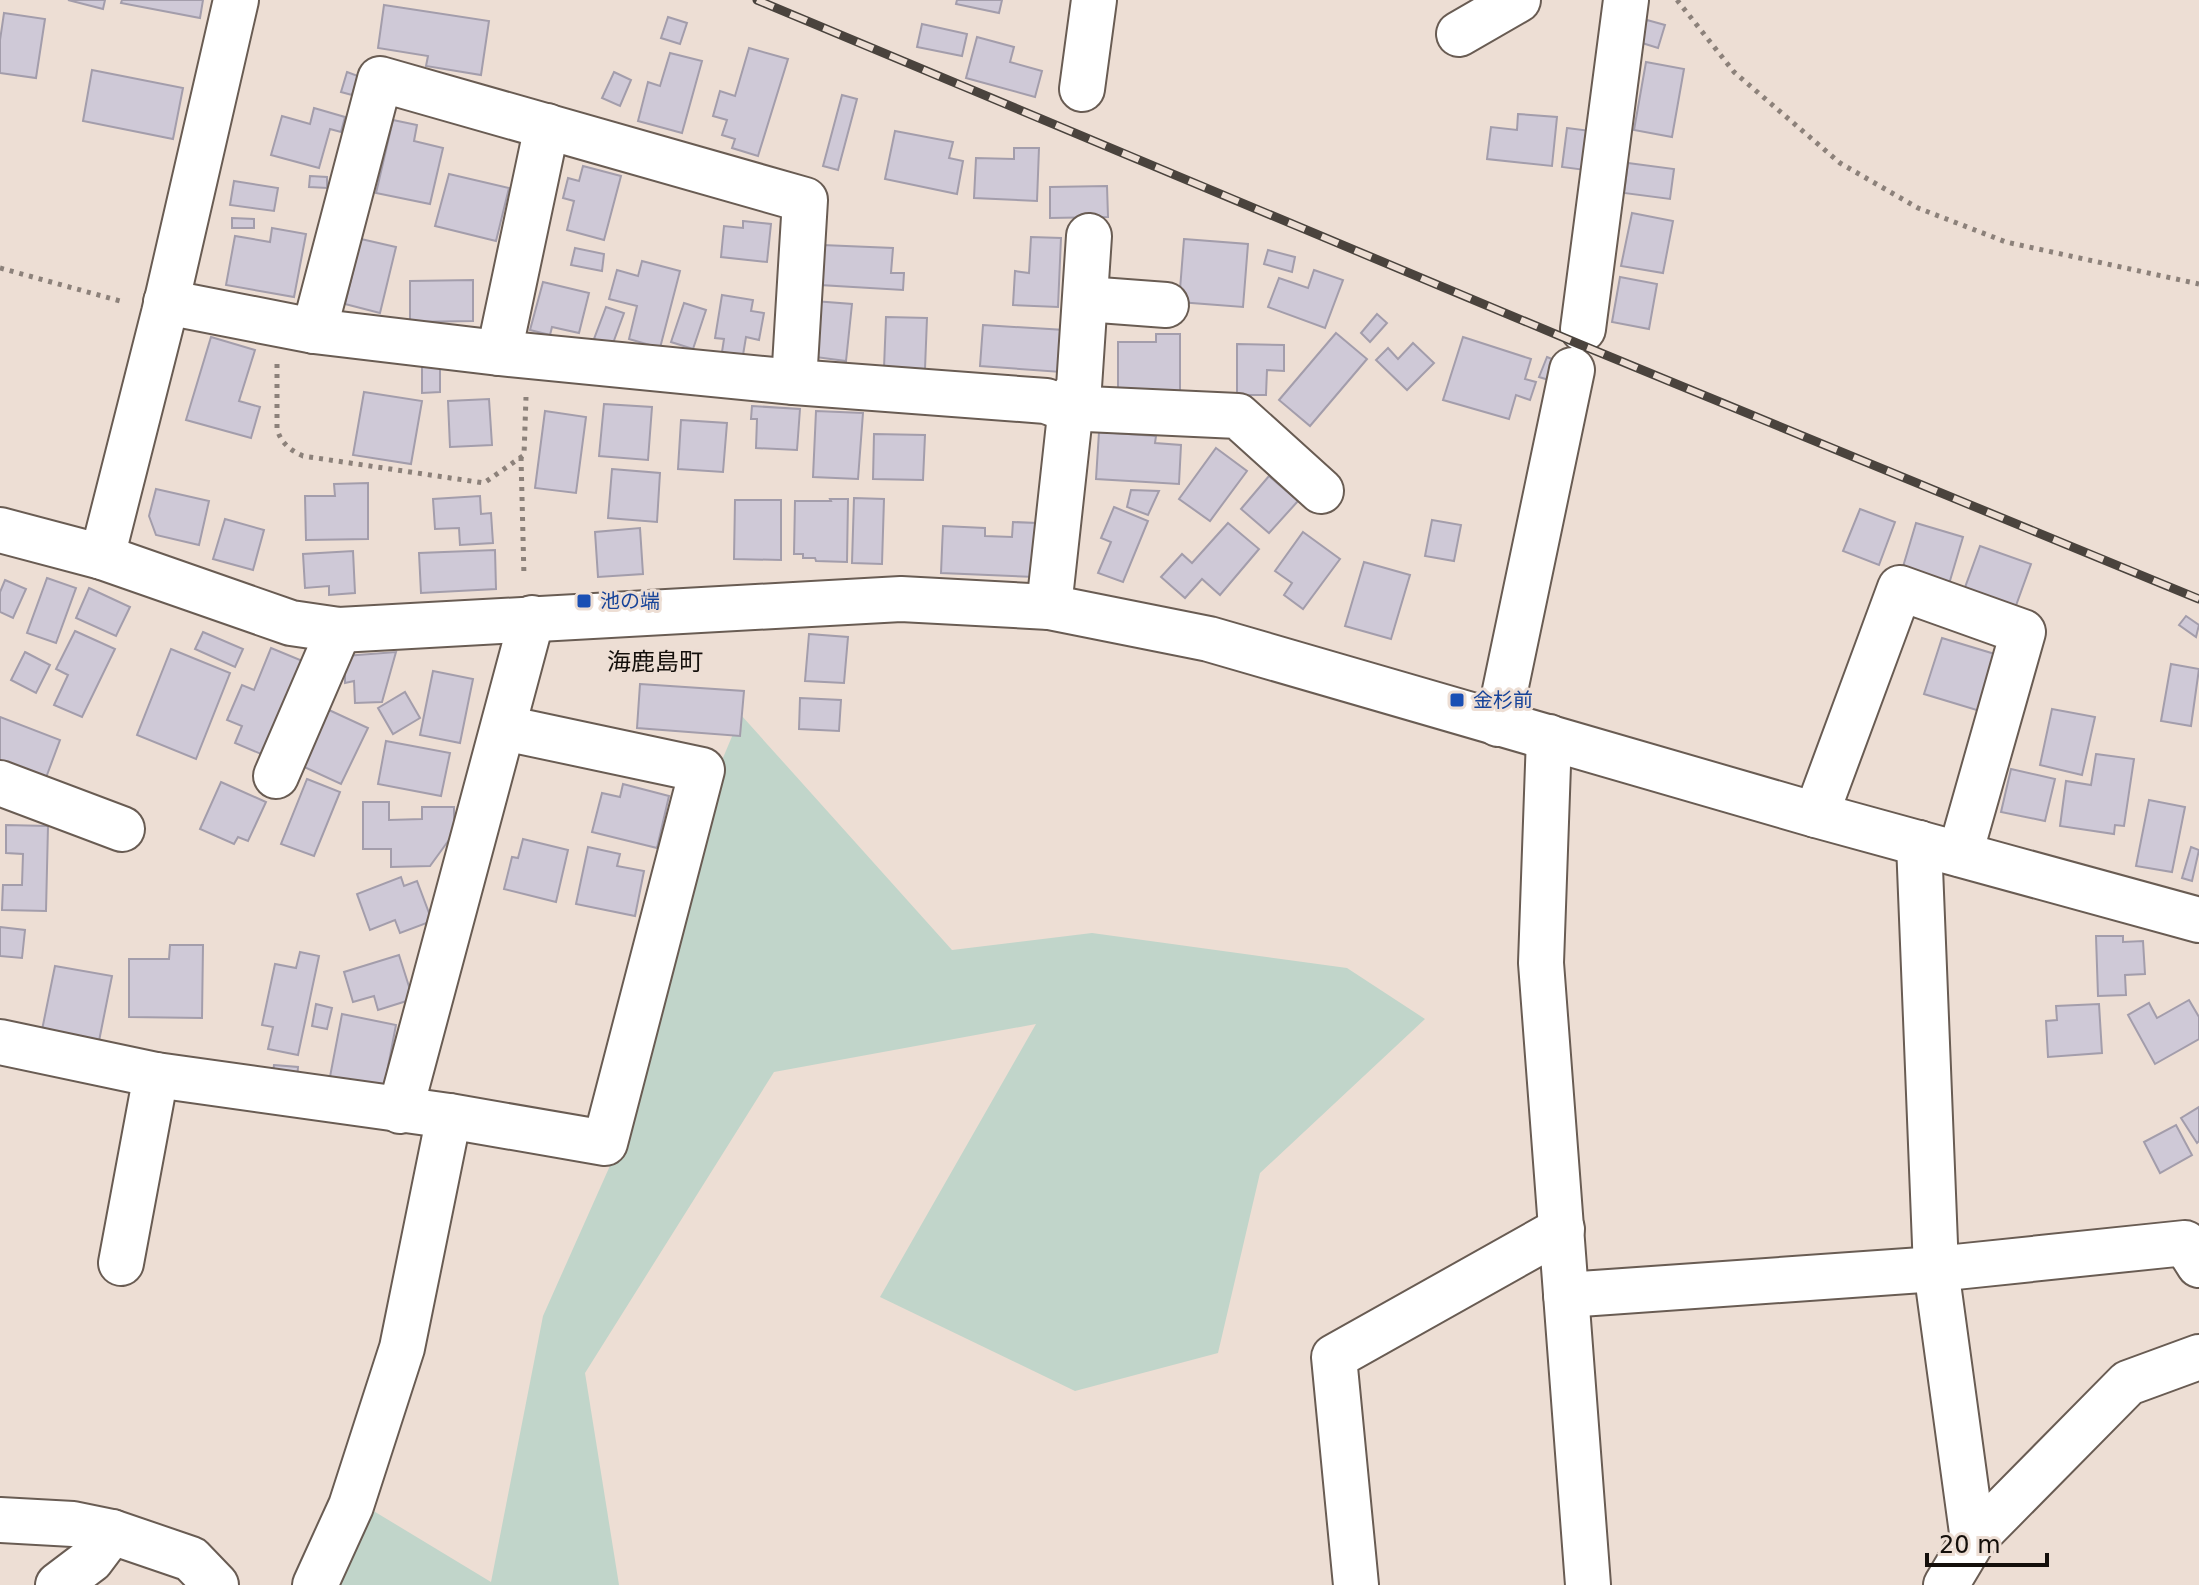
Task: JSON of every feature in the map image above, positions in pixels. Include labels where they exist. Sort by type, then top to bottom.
[{"type":"street","points":[[102,557],[165,308],[236,0]]},
{"type":"street","points":[[1082,89],[1094,0]]},
{"type":"street","points":[[1459,34],[1518,0]]},
{"type":"street","points":[[1498,724],[1578,349],[1626,0]]},
{"type":"street","points":[[295,327],[380,79],[805,200],[794,382]]},
{"type":"street","points":[[513,354],[547,126]]},
{"type":"street","points":[[1049,607],[1069,424],[1065,408],[1079,387],[1089,236]]},
{"type":"street","points":[[1086,299],[1166,305]]},
{"type":"street","points":[[165,308],[513,354],[794,382],[1046,401],[1065,408],[1238,416],[1321,491]]},
{"type":"street","points":[[0,530],[102,557],[291,623],[339,630],[528,600],[901,599],[1049,607],[1209,639],[1816,815],[2199,920]]},
{"type":"street","points":[[1816,815],[1900,588],[2023,632],[1939,848],[1936,1269],[1973,1540]]},
{"type":"street","points":[[400,1111],[505,728],[528,600]]},
{"type":"street","points":[[276,776],[339,630]]},
{"type":"street","points":[[0,1042],[156,1075],[449,1116],[605,1143],[702,770],[505,728]]},
{"type":"street","points":[[1549,737],[1541,963],[1588,1585]]},
{"type":"street","points":[[0,783],[122,829]]},
{"type":"street","points":[[121,1263],[156,1075]]},
{"type":"street","points":[[315,1585],[351,1506],[402,1348],[449,1116]]},
{"type":"street","points":[[1356,1585],[1334,1357],[1562,1229]]},
{"type":"street","points":[[1566,1295],[1936,1269],[2185,1243],[2199,1265]]},
{"type":"street","points":[[1946,1585],[1973,1540],[2128,1383],[2199,1357]]},
{"type":"street","points":[[0,1520],[73,1524],[112,1532],[191,1559],[216,1585]]},
{"type":"street","points":[[58,1585],[91,1560],[112,1532]]},
{"type":"path","points":[[1677,0],[1734,72],[1840,163],[1918,208],[2006,242],[2199,284]]},
{"type":"path","points":[[0,268],[165,308]]},
{"type":"path","points":[[295,327],[277,429],[291,451],[303,456],[484,483],[524,455],[513,354]]},
{"type":"path","points":[[521,457],[528,600]]},
{"type":"green space","points":[[741,715],[952,950],[1092,933],[1347,968],[1425,1019],[1260,1173],[1218,1353],[1075,1391],[880,1297],[1036,1024],[774,1072],[585,1373],[619,1585],[340,1585],[362,1504],[491,1582],[543,1316],[613,1159],[720,765]]},
{"type":"building","points":[[68,0],[105,0],[103,9]]},
{"type":"building","points":[[122,0],[203,0],[200,18],[121,3]]},
{"type":"building","points":[[957,0],[1002,0],[999,13],[956,4]]},
{"type":"building","points":[[384,5],[489,21],[481,75],[426,66],[428,56],[378,48]]},
{"type":"building","points":[[4,13],[45,19],[36,78],[0,73]]},
{"type":"building","points":[[668,17],[687,23],[680,44],[661,38]]},
{"type":"building","points":[[1647,20],[1665,25],[1658,48],[1639,42]]},
{"type":"building","points":[[922,24],[967,34],[962,56],[917,47]]},
{"type":"building","points":[[977,37],[1014,47],[1010,62],[1042,71],[1035,97],[966,78]]},
{"type":"building","points":[[749,48],[788,59],[758,156],[732,148],[735,139],[722,135],[727,120],[713,116],[720,91],[735,96]]},
{"type":"building","points":[[670,53],[702,61],[682,133],[638,121],[648,82],[660,86]]},
{"type":"building","points":[[1646,62],[1684,69],[1672,137],[1634,130]]},
{"type":"building","points":[[92,70],[183,88],[173,139],[83,121]]},
{"type":"building","points":[[347,72],[358,76],[352,95],[341,92]]},
{"type":"building","points":[[614,72],[631,80],[620,106],[602,98]]},
{"type":"building","points":[[842,95],[857,99],[838,170],[823,166]]},
{"type":"building","points":[[314,108],[345,117],[341,132],[330,129],[319,168],[271,155],[282,116],[310,124]]},
{"type":"building","points":[[1518,114],[1557,117],[1552,166],[1487,159],[1491,127],[1517,130]]},
{"type":"building","points":[[393,120],[417,125],[414,141],[443,148],[430,204],[376,193]]},
{"type":"building","points":[[1567,128],[1591,131],[1585,170],[1562,167]]},
{"type":"building","points":[[895,131],[953,142],[949,158],[963,161],[957,194],[885,179]]},
{"type":"building","points":[[1014,148],[1039,148],[1037,201],[974,198],[976,158],[1014,159]]},
{"type":"building","points":[[1628,163],[1674,169],[1670,199],[1624,193]]},
{"type":"building","points":[[583,166],[621,176],[604,240],[567,230],[574,201],[563,198],[568,178],[579,181]]},
{"type":"building","points":[[449,174],[509,188],[496,241],[435,226]]},
{"type":"building","points":[[310,176],[327,177],[327,188],[309,187]]},
{"type":"building","points":[[234,181],[278,188],[274,211],[230,205]]},
{"type":"building","points":[[1107,186],[1108,217],[1050,218],[1050,187]]},
{"type":"building","points":[[1632,213],[1673,221],[1663,273],[1621,266]]},
{"type":"building","points":[[232,218],[254,219],[254,228],[232,228]]},
{"type":"building","points":[[743,221],[771,224],[767,262],[721,257],[724,226],[743,228]]},
{"type":"building","points":[[272,228],[306,234],[294,297],[226,285],[235,236],[270,242]]},
{"type":"building","points":[[1031,237],[1061,238],[1058,307],[1013,305],[1015,271],[1029,273]]},
{"type":"building","points":[[361,239],[396,247],[380,313],[345,304]]},
{"type":"building","points":[[1184,239],[1248,244],[1243,307],[1179,302]]},
{"type":"building","points":[[822,245],[893,248],[891,273],[904,273],[903,290],[820,285]]},
{"type":"building","points":[[575,248],[604,254],[602,271],[571,265]]},
{"type":"building","points":[[1268,250],[1295,257],[1292,272],[1264,264]]},
{"type":"building","points":[[642,261],[680,271],[660,348],[629,339],[637,306],[609,299],[617,270],[638,276]]},
{"type":"building","points":[[1314,270],[1343,280],[1325,328],[1268,307],[1279,278],[1308,288]]},
{"type":"building","points":[[1620,277],[1657,284],[1649,329],[1612,322]]},
{"type":"building","points":[[473,280],[473,321],[410,322],[410,281]]},
{"type":"building","points":[[543,282],[589,293],[579,333],[552,327],[550,335],[530,330]]},
{"type":"building","points":[[722,295],[753,300],[751,311],[764,313],[759,340],[746,337],[743,355],[722,352],[724,339],[715,338]]},
{"type":"building","points":[[814,301],[852,304],[846,361],[808,356]]},
{"type":"building","points":[[684,303],[706,310],[693,349],[671,342]]},
{"type":"building","points":[[606,307],[624,313],[612,346],[594,339]]},
{"type":"building","points":[[1377,314],[1387,323],[1370,342],[1361,333]]},
{"type":"building","points":[[886,317],[927,318],[925,369],[884,368]]},
{"type":"building","points":[[983,325],[1065,330],[1061,372],[980,366]]},
{"type":"building","points":[[1336,333],[1367,359],[1310,426],[1279,400]]},
{"type":"building","points":[[1156,334],[1180,334],[1180,393],[1118,394],[1118,342],[1156,342]]},
{"type":"building","points":[[211,337],[255,350],[239,401],[260,407],[251,438],[186,420]]},
{"type":"building","points":[[1463,337],[1531,359],[1525,379],[1536,382],[1530,400],[1516,395],[1509,419],[1443,400]]},
{"type":"building","points":[[1413,343],[1434,363],[1407,390],[1376,360],[1388,348],[1398,359]]},
{"type":"building","points":[[1237,344],[1284,345],[1284,371],[1267,370],[1266,395],[1237,395]]},
{"type":"building","points":[[1547,357],[1557,361],[1549,380],[1539,377]]},
{"type":"building","points":[[422,366],[440,366],[440,392],[422,393]]},
{"type":"building","points":[[364,392],[422,401],[411,464],[353,455]]},
{"type":"building","points":[[489,399],[492,445],[450,447],[448,401]]},
{"type":"building","points":[[604,404],[652,407],[648,460],[599,456]]},
{"type":"building","points":[[752,406],[800,409],[797,450],[756,448],[757,419],[751,419]]},
{"type":"building","points":[[545,411],[586,417],[576,493],[535,488]]},
{"type":"building","points":[[816,411],[863,413],[858,479],[813,477]]},
{"type":"building","points":[[681,420],[727,423],[723,472],[678,469]]},
{"type":"building","points":[[1099,432],[1156,436],[1155,443],[1181,445],[1179,484],[1096,479]]},
{"type":"building","points":[[874,434],[925,435],[923,480],[873,479]]},
{"type":"building","points":[[1216,448],[1247,471],[1210,521],[1179,499]]},
{"type":"building","points":[[612,469],[660,473],[657,522],[608,518]]},
{"type":"building","points":[[1269,476],[1298,501],[1269,533],[1241,509]]},
{"type":"building","points":[[368,483],[368,539],[306,540],[305,496],[335,496],[334,484]]},
{"type":"building","points":[[156,489],[209,501],[199,545],[156,535],[149,516]]},
{"type":"building","points":[[1131,490],[1159,491],[1148,515],[1127,507]]},
{"type":"building","points":[[480,496],[481,514],[491,513],[493,543],[460,545],[459,528],[435,529],[433,499]]},
{"type":"building","points":[[854,498],[884,499],[882,564],[852,563]]},
{"type":"building","points":[[848,499],[847,562],[816,561],[815,558],[803,558],[803,554],[794,554],[795,501]]},
{"type":"building","points":[[735,500],[781,500],[781,560],[734,559]]},
{"type":"building","points":[[1114,507],[1148,521],[1123,582],[1098,573],[1111,542],[1101,538]]},
{"type":"building","points":[[1860,509],[1895,522],[1879,565],[1843,551]]},
{"type":"building","points":[[225,519],[264,530],[253,570],[213,559]]},
{"type":"building","points":[[1432,520],[1461,525],[1454,561],[1425,556]]},
{"type":"building","points":[[1013,522],[1037,523],[1035,577],[941,573],[943,526],[985,528],[985,536],[1012,537]]},
{"type":"building","points":[[1228,523],[1259,549],[1220,595],[1202,579],[1185,598],[1161,577],[1182,554],[1192,563]]},
{"type":"building","points":[[1916,523],[1963,537],[1949,584],[1902,570]]},
{"type":"building","points":[[640,528],[643,574],[598,577],[595,532]]},
{"type":"building","points":[[1303,532],[1340,559],[1303,609],[1284,595],[1292,583],[1275,571]]},
{"type":"building","points":[[1980,546],[2031,564],[2014,611],[1963,593]]},
{"type":"building","points":[[495,550],[496,589],[421,593],[419,553]]},
{"type":"building","points":[[353,551],[355,593],[329,595],[329,586],[305,588],[303,554]]},
{"type":"building","points":[[1364,562],[1410,575],[1391,639],[1345,626]]},
{"type":"building","points":[[47,578],[76,588],[56,643],[27,633]]},
{"type":"building","points":[[5,580],[26,589],[13,618],[0,612],[0,592]]},
{"type":"building","points":[[89,588],[130,607],[116,636],[76,618]]},
{"type":"building","points":[[2186,616],[2199,625],[2196,637],[2179,625]]},
{"type":"building","points":[[75,631],[115,649],[82,717],[54,705],[68,675],[56,669]]},
{"type":"building","points":[[203,632],[243,649],[235,667],[195,649]]},
{"type":"building","points":[[809,634],[848,637],[844,683],[805,681]]},
{"type":"building","points":[[1942,638],[1998,655],[1980,711],[1924,694]]},
{"type":"building","points":[[271,648],[305,662],[266,756],[235,743],[242,726],[227,720],[242,685],[254,690]]},
{"type":"building","points":[[171,649],[230,673],[196,759],[137,735]]},
{"type":"building","points":[[25,652],[50,665],[36,693],[11,680]]},
{"type":"building","points":[[396,652],[382,702],[355,703],[354,681],[345,683],[345,656]]},
{"type":"building","points":[[2171,664],[2199,669],[2191,726],[2161,721]]},
{"type":"building","points":[[433,671],[473,679],[460,743],[420,735]]},
{"type":"building","points":[[640,684],[744,691],[740,736],[637,728]]},
{"type":"building","points":[[405,692],[420,718],[393,734],[378,708]]},
{"type":"building","points":[[800,698],[841,700],[839,731],[799,729]]},
{"type":"building","points":[[2052,709],[2095,717],[2082,775],[2040,765]]},
{"type":"building","points":[[329,710],[368,728],[341,784],[302,766]]},
{"type":"building","points":[[0,717],[60,740],[44,783],[0,766]]},
{"type":"building","points":[[386,741],[450,753],[441,796],[378,784]]},
{"type":"building","points":[[2096,754],[2134,759],[2124,826],[2115,825],[2114,834],[2060,826],[2066,781],[2091,785]]},
{"type":"building","points":[[2011,769],[2055,779],[2045,821],[2001,812]]},
{"type":"building","points":[[307,779],[340,792],[314,856],[281,844]]},
{"type":"building","points":[[221,782],[266,802],[248,841],[238,837],[234,844],[200,829]]},
{"type":"building","points":[[623,784],[669,796],[657,848],[592,832],[602,793],[620,797]]},
{"type":"building","points":[[2149,800],[2185,807],[2172,872],[2136,866]]},
{"type":"building","points":[[363,802],[389,802],[389,820],[422,819],[422,807],[454,807],[454,833],[430,866],[391,867],[391,849],[363,849]]},
{"type":"building","points":[[6,825],[48,826],[46,911],[2,910],[3,885],[22,885],[23,854],[6,853]]},
{"type":"building","points":[[523,839],[568,850],[556,902],[504,889],[512,857],[518,858]]},
{"type":"building","points":[[588,847],[620,854],[617,866],[644,871],[635,916],[576,904]]},
{"type":"building","points":[[2191,847],[2199,850],[2192,881],[2182,878]]},
{"type":"building","points":[[401,877],[404,886],[417,881],[432,921],[400,933],[395,920],[370,930],[357,894]]},
{"type":"building","points":[[0,927],[25,930],[22,958],[0,956]]},
{"type":"building","points":[[2096,936],[2123,936],[2123,942],[2143,941],[2145,974],[2125,975],[2126,995],[2098,996]]},
{"type":"building","points":[[170,945],[203,945],[202,1018],[129,1017],[129,959],[169,959]]},
{"type":"building","points":[[300,952],[319,956],[298,1055],[268,1049],[273,1027],[262,1025],[275,964],[296,968]]},
{"type":"building","points":[[399,955],[413,999],[378,1010],[374,996],[353,1002],[344,972]]},
{"type":"building","points":[[55,966],[112,976],[99,1041],[42,1030]]},
{"type":"building","points":[[2189,1000],[2199,1017],[2199,1039],[2155,1064],[2128,1015],[2149,1003],[2157,1018]]},
{"type":"building","points":[[316,1004],[332,1008],[327,1029],[312,1026]]},
{"type":"building","points":[[2099,1004],[2102,1053],[2048,1057],[2046,1021],[2057,1020],[2056,1006]]},
{"type":"building","points":[[342,1014],[396,1025],[383,1093],[329,1082]]},
{"type":"building","points":[[274,1065],[298,1067],[297,1080],[272,1078]]},
{"type":"building","points":[[2199,1107],[2199,1141],[2197,1143],[2181,1118]]},
{"type":"building","points":[[2176,1125],[2192,1155],[2160,1173],[2144,1142]]},
{"type":"railway","points":[[757,0],[2199,599]]},
{"type":"place","name":"池の端","points":[[584,601]]},
{"type":"place","name":"金杉前","points":[[1457,700]]},
{"type":"district","name":"海鹿島町","points":[[655,662]]}]
